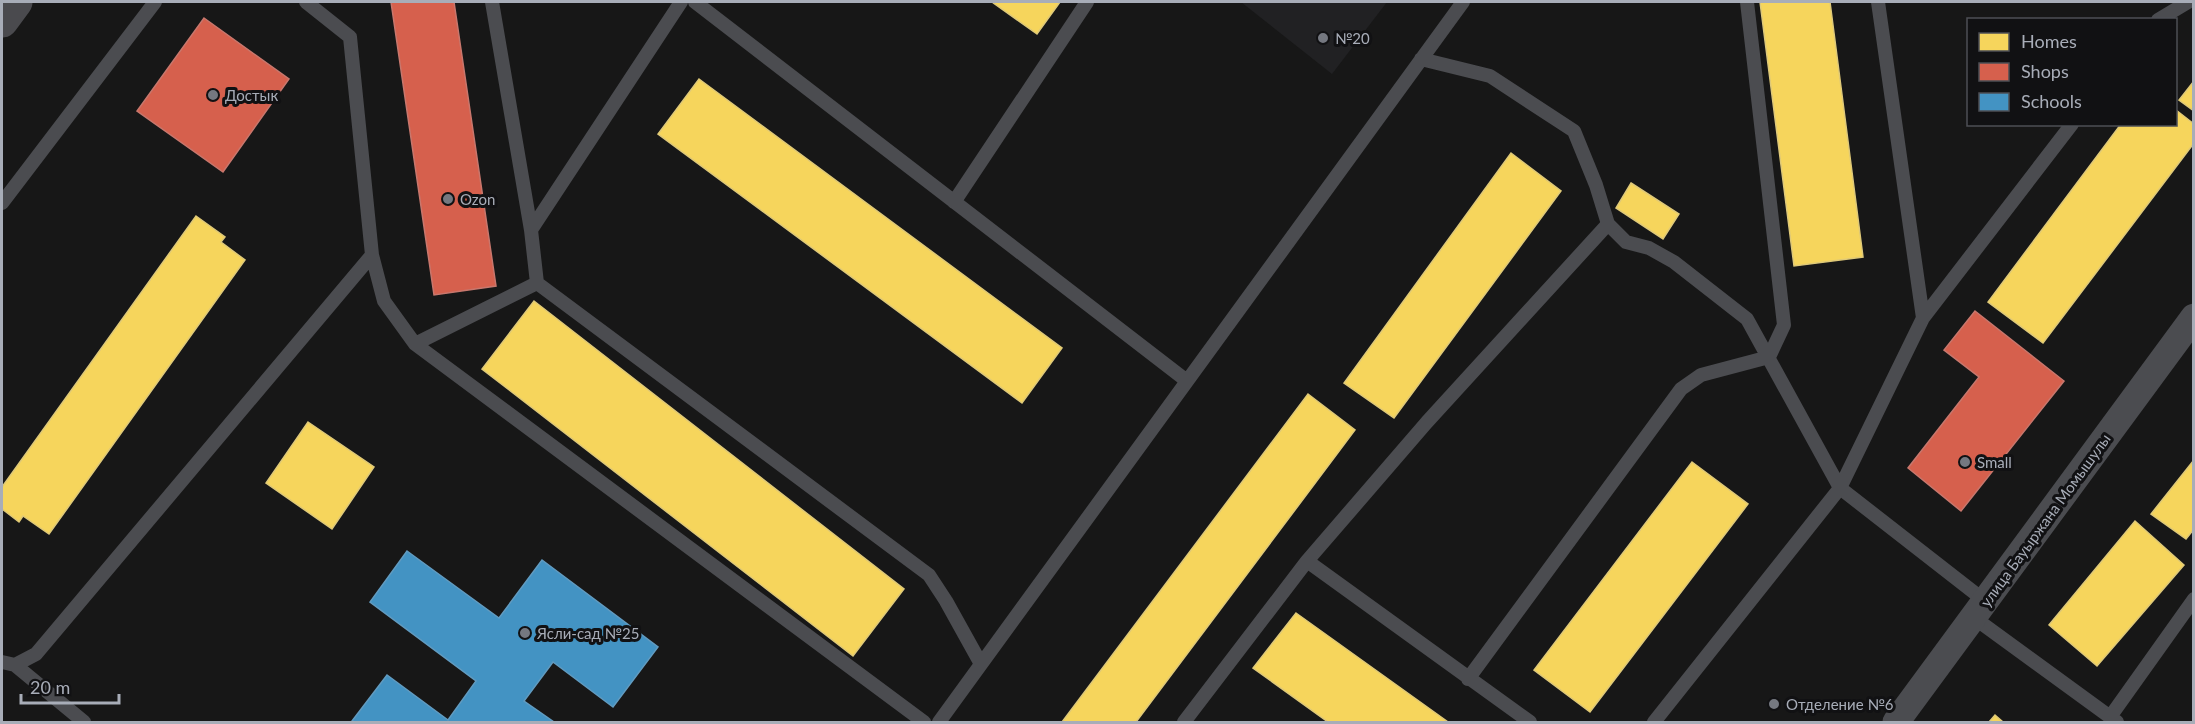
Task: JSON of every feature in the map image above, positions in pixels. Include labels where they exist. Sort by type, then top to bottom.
[{"type":"main road","points":[[2,21],[16,2]]},
{"type":"street","name":"улица Бауыржана Момышулы","points":[[1896,723],[2193,317]]},
{"type":"lane","points":[[2,203],[155,2]]},
{"type":"lane","points":[[306,2],[350,37],[372,255],[384,301],[415,344],[924,723]]},
{"type":"lane","points":[[492,2],[531,230],[537,283],[928,575],[946,601],[981,664]]},
{"type":"lane","points":[[531,230],[681,2]]},
{"type":"lane","points":[[695,2],[1187,381]]},
{"type":"lane","points":[[954,202],[1087,2]]},
{"type":"lane","points":[[939,723],[1463,2]]},
{"type":"lane","points":[[1468,679],[1681,389],[1701,375],[1769,357],[1784,326],[1747,2]]},
{"type":"lane","points":[[1878,2],[1923,318]]},
{"type":"lane","points":[[2161,18],[2188,2]]},
{"type":"lane","points":[[1421,60],[1490,76],[1574,131],[1596,185],[1608,224],[1626,242],[1649,248],[1674,262],[1747,319],[1840,488],[1979,609],[2114,720],[2193,599]]},
{"type":"lane","points":[[1654,723],[1840,488],[1923,318],[2070,126]]},
{"type":"lane","points":[[1184,723],[1306,561],[1427,422],[1608,224]]},
{"type":"lane","points":[[8,664],[36,654],[372,255]]},
{"type":"lane","points":[[415,344],[537,283]]},
{"type":"lane","points":[[1306,561],[1530,723]]},
{"type":"lane","points":[[8,664],[84,723]]},
{"type":"shaded area","name":"№20","points":[[1241,2],[1387,2],[1332,74]]},
{"type":"building: Homes","points":[[992,2],[1060,2],[1037,34]]},
{"type":"building: Homes","points":[[1760,2],[1830,2],[1863,257],[1794,266]]},
{"type":"building: Homes","points":[[699,79],[1062,348],[1022,403],[658,134]]},
{"type":"building: Homes","points":[[2194,81],[2194,111],[2179,100]]},
{"type":"building: Homes","points":[[2177,111],[2194,124],[2194,143],[2043,343],[1988,302],[2120,126],[2177,126]]},
{"type":"building: Homes","points":[[1511,153],[1561,191],[1394,418],[1344,383]]},
{"type":"building: Homes","points":[[1631,183],[1679,214],[1663,239],[1616,208]]},
{"type":"building: Homes","points":[[196,216],[225,237],[221,242],[245,260],[49,534],[23,516],[19,522],[2,509],[2,487]]},
{"type":"building: Homes","points":[[534,301],[904,589],[853,656],[482,369]]},
{"type":"building: Homes","points":[[1308,394],[1355,430],[1136,722],[1062,722]]},
{"type":"building: Homes","points":[[308,422],[374,467],[332,529],[266,483]]},
{"type":"building: Homes","points":[[2194,460],[2194,529],[2186,539],[2151,514]]},
{"type":"building: Homes","points":[[1692,462],[1748,504],[1590,712],[1534,670]]},
{"type":"building: Homes","points":[[2135,521],[2184,565],[2097,666],[2049,625]]},
{"type":"building: Homes","points":[[1296,613],[1448,722],[1328,722],[1253,668]]},
{"type":"building: Homes","points":[[1995,715],[2003,722],[1989,722]]},
{"type":"building: Shops","points":[[391,2],[454,2],[496,286],[434,295]]},
{"type":"building: Shops","name":"Достык","points":[[204,18],[289,79],[223,172],[137,111]]},
{"type":"building: Shops","points":[[1975,311],[2064,381],[1961,511],[1908,468],[1979,377],[1944,350]]},
{"type":"building: Schools","name":"Ясли-сад №25","points":[[407,551],[499,618],[542,560],[658,647],[613,707],[553,662],[524,701],[554,722],[354,722],[352,721],[387,675],[448,720],[476,681],[370,602]]},
{"type":"place","name":"№20","points":[[1323,38]]},
{"type":"place","name":"Достык","points":[[213,95]]},
{"type":"place","name":"Ozon","points":[[448,199]]},
{"type":"place","name":"Small","points":[[1965,462]]},
{"type":"place","name":"Ясли-сад №25","points":[[525,633]]},
{"type":"place","name":"Отделение №6","points":[[1774,704]]}]
